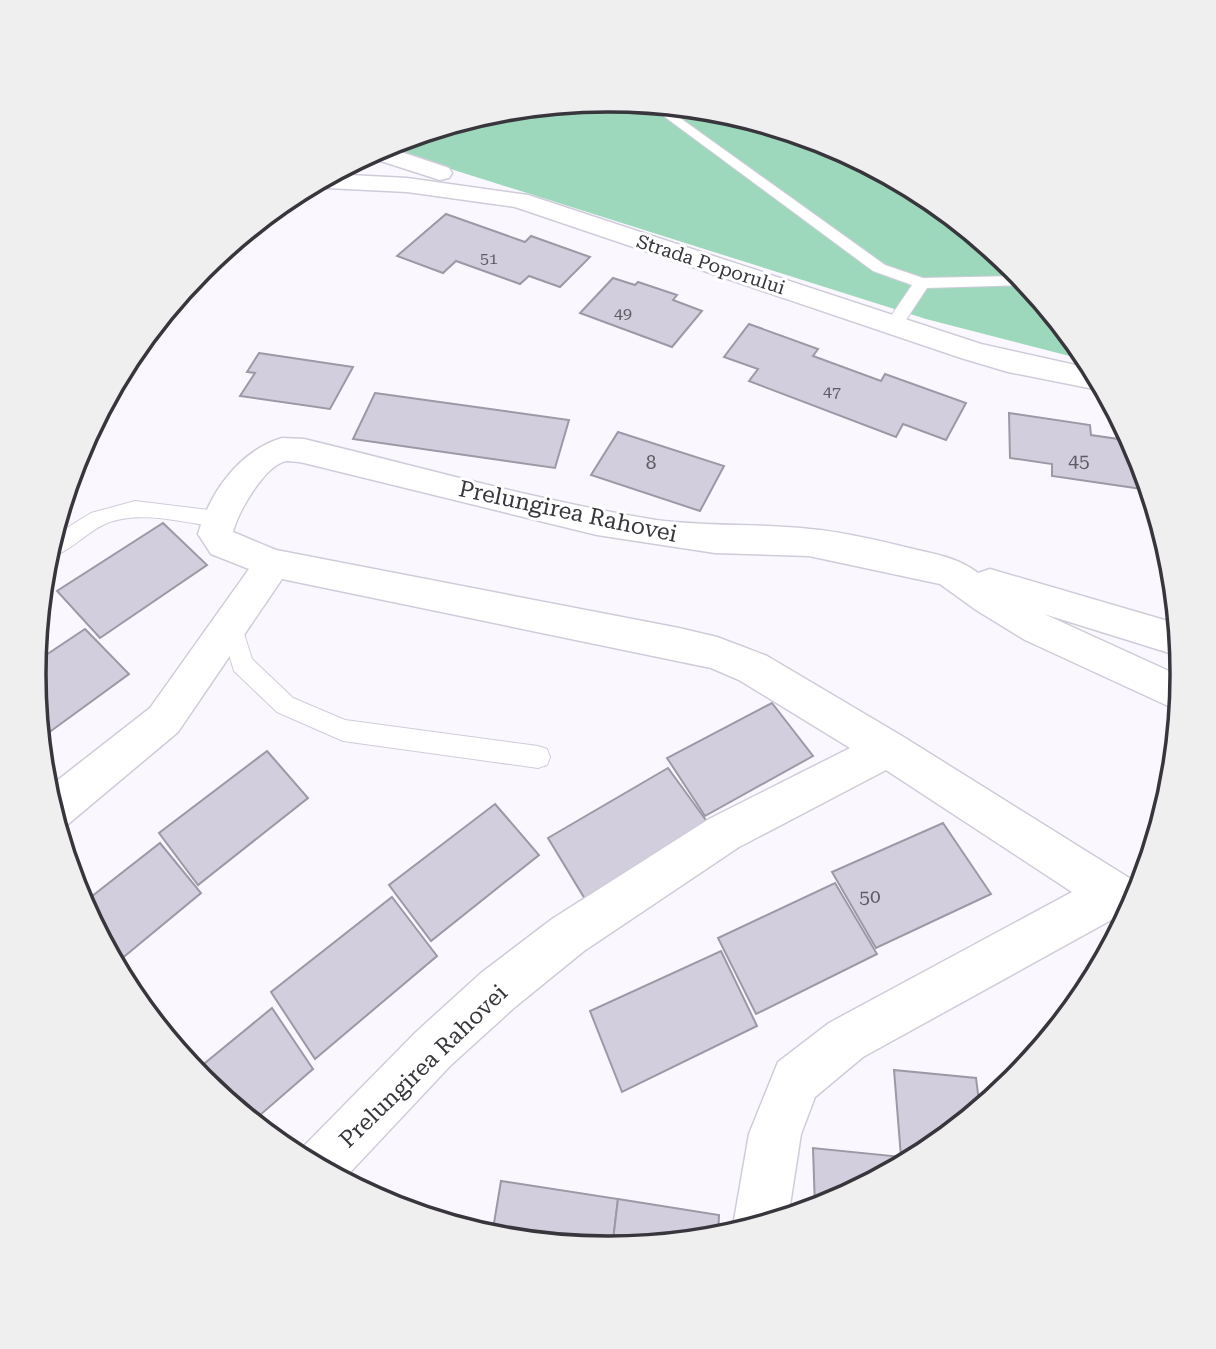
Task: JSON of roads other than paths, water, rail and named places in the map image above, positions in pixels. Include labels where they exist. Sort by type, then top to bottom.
[{"type":"street","points":[[390,156],[519,200]]},
{"type":"street","name":"Strada Poporului","points":[[338,181],[407,185],[519,200],[1008,362],[1085,377]]},
{"type":"street","name":"Prelungirea Rahovei","points":[[217,519],[261,460],[281,450],[293,450],[657,533],[715,540],[809,542],[880,555],[951,572],[1169,637]]},
{"type":"street","points":[[217,519],[215,534],[223,544],[273,562],[717,653],[753,668],[888,749],[1123,900]]},
{"type":"street","points":[[61,804],[164,720],[273,562]]},
{"type":"street","name":"Prelungirea Rahovei","points":[[951,572],[989,600],[1038,629],[1170,690]]},
{"type":"street","name":"Prelungirea Rahovei","points":[[325,1161],[433,1049],[498,990],[568,935],[723,833],[888,749]]},
{"type":"street","points":[[762,1216],[775,1134],[796,1080],[846,1040],[1123,900]]},
{"type":"lane","points":[[668,116],[879,268],[922,284],[1010,281]]},
{"type":"lane","points":[[894,325],[922,284]]},
{"type":"lane","points":[[62,541],[99,518],[135,509],[217,519]]},
{"type":"lane","points":[[231,624],[242,664],[285,705],[342,730],[538,757]]}]
